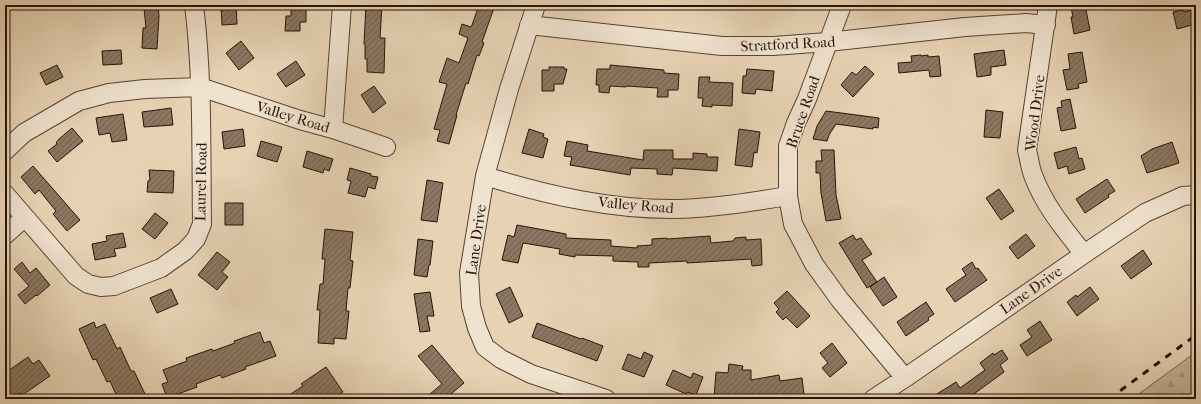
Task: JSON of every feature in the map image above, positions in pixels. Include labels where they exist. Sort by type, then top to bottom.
[{"type":"street","name":"Laurel Road","points":[[5,194],[24,218],[76,276],[88,284],[101,287],[114,286],[161,268],[185,252],[196,239],[202,224],[199,44],[194,5]]},
{"type":"street","points":[[332,129],[342,5]]},
{"type":"street","name":"Lane Drive","points":[[536,5],[509,89],[485,176],[469,273],[471,306],[477,328],[485,347],[501,359],[531,374],[606,399]]},
{"type":"street","name":"Bruce Road","points":[[842,5],[788,146],[788,196],[793,224],[814,264],[840,300],[905,378]]},
{"type":"street","name":"Wood Drive","points":[[1048,5],[1028,150],[1032,173],[1042,194],[1056,218],[1084,254]]},
{"type":"street","name":"Stratford Road","points":[[529,25],[722,46],[773,46],[828,42],[965,27],[1026,23],[1046,25]]},
{"type":"street","name":"Valley Road","points":[[200,87],[386,147]]},
{"type":"street","points":[[5,151],[24,133],[79,101],[109,93],[145,89],[200,87]]},
{"type":"street","name":"Valley Road","points":[[485,176],[538,191],[612,204],[645,208],[676,209],[713,207],[788,196]]},
{"type":"street","name":"Lane Drive","points":[[873,399],[1145,213],[1183,196],[1196,195]]},
{"type":"street","points":[[5,235],[24,218]]},
{"type":"green space","points":[[1196,352],[1196,399],[1132,399]]},
{"type":"building","points":[[221,5],[236,5],[237,24],[222,25]]},
{"type":"building","points":[[291,5],[306,5],[306,22],[300,22],[300,31],[285,31],[286,16],[291,16]]},
{"type":"building","points":[[366,5],[382,5],[380,38],[385,38],[384,73],[367,72],[367,59],[365,59],[364,44]]},
{"type":"building","points":[[479,5],[495,5],[482,42],[484,43],[479,56],[477,55],[468,84],[466,83],[449,144],[437,141],[440,130],[434,129],[447,84],[439,82],[447,58],[459,63],[468,38],[459,34],[462,24],[471,27]]},
{"type":"building","points":[[1085,5],[1090,30],[1074,34],[1071,7]]},
{"type":"building","points":[[158,6],[159,16],[157,49],[142,48],[143,28],[146,28],[144,8]]},
{"type":"building","points":[[1196,9],[1196,24],[1177,29],[1173,12],[1183,10],[1184,12]]},
{"type":"building","points":[[241,41],[254,58],[239,70],[226,53]]},
{"type":"building","points":[[121,50],[122,64],[103,65],[102,51]]},
{"type":"building","points":[[1004,50],[1006,65],[991,67],[991,75],[977,77],[974,54]]},
{"type":"building","points":[[1082,52],[1087,82],[1078,84],[1079,88],[1067,90],[1063,70],[1070,69],[1068,54]]},
{"type":"building","points":[[928,55],[928,57],[939,56],[941,76],[930,77],[929,70],[899,73],[898,63],[912,62],[911,56]]},
{"type":"building","points":[[296,61],[305,75],[286,87],[277,74]]},
{"type":"building","points":[[57,65],[63,77],[46,85],[40,73]]},
{"type":"building","points":[[610,65],[664,70],[664,73],[679,74],[678,90],[668,90],[668,97],[657,97],[658,88],[610,86],[609,93],[599,92],[599,85],[596,85],[597,69],[610,69]]},
{"type":"building","points":[[865,66],[874,74],[853,97],[841,85],[852,72],[856,75]]},
{"type":"building","points":[[549,67],[564,67],[564,69],[567,69],[563,84],[554,84],[554,91],[542,91],[542,70],[549,70]]},
{"type":"building","points":[[747,69],[774,71],[772,91],[756,89],[755,94],[742,93],[743,76],[746,76]]},
{"type":"building","points":[[699,77],[710,77],[709,82],[733,83],[732,106],[702,106],[703,98],[698,98]]},
{"type":"building","points":[[374,86],[386,103],[373,113],[361,95]]},
{"type":"building","points":[[1070,99],[1076,128],[1061,131],[1057,108],[1062,107],[1061,101]]},
{"type":"building","points":[[171,108],[173,125],[144,127],[142,112]]},
{"type":"building","points":[[986,110],[1003,112],[1000,138],[984,137]]},
{"type":"building","points":[[826,111],[879,118],[878,128],[873,127],[873,129],[836,124],[827,141],[813,139],[817,126]]},
{"type":"building","points":[[123,114],[127,140],[112,142],[110,133],[99,135],[96,118]]},
{"type":"building","points":[[72,128],[83,141],[57,162],[48,151]]},
{"type":"building","points":[[243,129],[245,146],[224,149],[222,132]]},
{"type":"building","points":[[529,129],[544,134],[543,137],[548,139],[543,158],[522,153]]},
{"type":"building","points":[[739,129],[760,132],[757,153],[754,152],[752,167],[735,165]]},
{"type":"building","points":[[261,141],[282,147],[277,162],[257,156]]},
{"type":"building","points":[[567,141],[588,145],[587,151],[643,160],[644,150],[673,150],[673,159],[693,159],[693,153],[707,154],[707,157],[718,157],[717,171],[673,168],[672,175],[657,174],[657,169],[631,168],[630,175],[570,165],[572,157],[564,156]]},
{"type":"building","points":[[1172,142],[1179,163],[1147,173],[1141,156],[1152,149]]},
{"type":"building","points":[[1076,147],[1079,159],[1082,158],[1085,169],[1069,174],[1067,166],[1058,169],[1054,153]]},
{"type":"building","points":[[821,150],[834,150],[836,195],[841,219],[826,221],[821,193],[820,173],[816,173],[816,161],[822,161]]},
{"type":"building","points":[[307,151],[333,159],[329,171],[324,169],[323,173],[303,167]]},
{"type":"building","points":[[33,166],[80,220],[67,231],[53,214],[56,211],[39,190],[35,194],[21,177]]},
{"type":"building","points":[[350,168],[378,177],[375,189],[368,187],[365,197],[348,193],[351,181],[347,180]]},
{"type":"building","points":[[149,170],[174,171],[173,193],[147,192],[148,181],[150,180]]},
{"type":"building","points":[[1107,179],[1115,191],[1108,195],[1109,197],[1085,213],[1076,199]]},
{"type":"building","points":[[427,180],[443,183],[437,222],[421,220]]},
{"type":"building","points":[[999,189],[1014,211],[1001,220],[986,198]]},
{"type":"building","points":[[225,203],[243,203],[243,225],[225,225]]},
{"type":"building","points":[[155,213],[168,223],[155,239],[142,229]]},
{"type":"building","points":[[517,225],[566,234],[566,238],[611,240],[611,246],[637,248],[637,246],[652,245],[652,239],[710,236],[711,243],[733,241],[735,238],[746,237],[746,240],[761,239],[762,265],[752,266],[751,259],[687,263],[687,261],[649,263],[649,267],[638,267],[638,262],[613,261],[613,256],[575,255],[575,257],[559,254],[560,249],[523,243],[518,263],[502,260],[508,235],[514,237]]},
{"type":"building","points":[[325,229],[353,232],[350,260],[353,261],[350,288],[348,288],[346,311],[349,311],[346,339],[334,338],[334,344],[318,343],[320,310],[317,310],[320,284],[323,284],[325,259],[322,259]]},
{"type":"building","points":[[123,233],[126,247],[114,249],[116,256],[95,260],[92,244],[107,241],[106,236]]},
{"type":"building","points":[[1026,234],[1035,246],[1018,259],[1009,247]]},
{"type":"building","points":[[853,235],[856,240],[861,238],[872,254],[862,260],[877,282],[867,288],[839,243]]},
{"type":"building","points":[[418,239],[433,241],[427,277],[414,275]]},
{"type":"building","points":[[1143,250],[1152,264],[1131,279],[1121,266]]},
{"type":"building","points":[[217,252],[230,262],[222,272],[228,277],[217,290],[198,275]]},
{"type":"building","points":[[22,262],[30,273],[36,268],[50,285],[25,304],[18,295],[29,286],[14,269]]},
{"type":"building","points":[[972,262],[976,269],[978,268],[987,280],[955,302],[946,289],[966,275],[962,269]]},
{"type":"building","points":[[884,277],[897,297],[883,306],[870,287]]},
{"type":"building","points":[[510,287],[523,316],[509,323],[496,294]]},
{"type":"building","points":[[1090,287],[1099,299],[1077,316],[1067,302],[1076,295],[1077,297]]},
{"type":"building","points":[[171,289],[178,304],[157,313],[150,298]]},
{"type":"building","points":[[787,291],[810,316],[797,328],[786,317],[783,320],[776,312],[779,309],[774,303]]},
{"type":"building","points":[[430,292],[434,316],[427,316],[430,331],[420,332],[414,294]]},
{"type":"building","points":[[926,302],[934,314],[928,318],[929,320],[906,336],[897,322]]},
{"type":"building","points":[[1040,321],[1052,340],[1027,356],[1020,345],[1032,337],[1027,330]]},
{"type":"building","points":[[94,322],[96,328],[105,324],[117,349],[120,347],[131,371],[134,371],[145,394],[135,399],[118,399],[110,381],[107,382],[96,359],[93,360],[79,329]]},
{"type":"building","points":[[537,323],[603,346],[597,361],[532,337]]},
{"type":"building","points":[[260,332],[264,343],[270,341],[276,356],[245,367],[246,369],[222,378],[220,375],[196,384],[197,387],[167,398],[162,384],[168,382],[163,370],[187,361],[186,358],[212,349],[213,351],[235,343],[234,341]]},
{"type":"building","points":[[832,343],[847,363],[830,377],[822,368],[828,363],[820,353]]},
{"type":"building","points":[[432,345],[464,383],[445,399],[424,399],[442,384],[418,356]]},
{"type":"building","points":[[1002,350],[1008,359],[1000,365],[1004,372],[967,399],[929,399],[956,382],[960,388],[985,370],[980,363],[993,353],[994,355]]},
{"type":"building","points":[[644,352],[653,356],[644,377],[622,369],[628,354],[641,359]]},
{"type":"building","points":[[28,357],[33,364],[39,360],[50,376],[21,396],[19,393],[11,399],[5,399],[5,373]]},
{"type":"building","points":[[729,364],[743,366],[742,370],[751,370],[751,380],[779,375],[780,381],[802,378],[804,395],[774,399],[714,398],[716,372],[728,373]]},
{"type":"building","points":[[326,367],[343,392],[332,399],[283,399],[303,386],[301,384]]},
{"type":"building","points":[[673,370],[691,378],[693,373],[703,377],[696,395],[687,392],[686,394],[666,385]]},
{"type":"railway","points":[[1109,399],[1196,335]]}]
